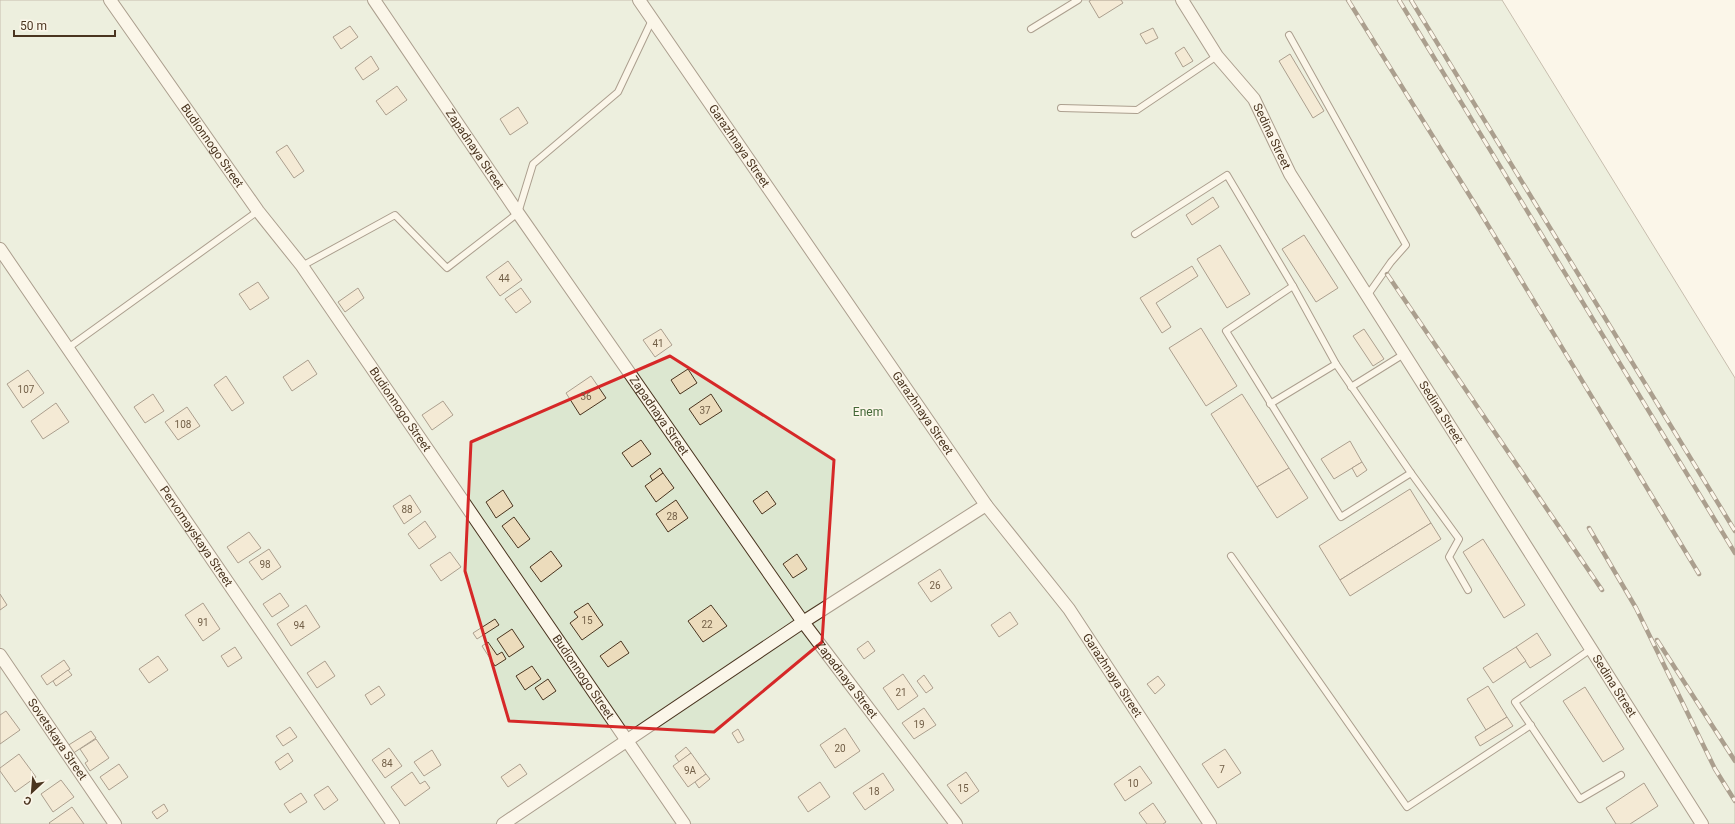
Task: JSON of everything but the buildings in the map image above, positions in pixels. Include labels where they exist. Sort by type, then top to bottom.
[{"type":"street","name":"Budionnogo Street","points":[[110,0],[258,211],[302,266],[626,742],[684,824]]},
{"type":"street","name":"Zapadnaya Street","points":[[374,0],[518,213],[803,622],[956,824]]},
{"type":"street","name":"Garazhnaya Street","points":[[639,0],[986,505],[1069,609],[1210,824]]},
{"type":"street","name":"Sedina Street","points":[[1182,0],[1218,56],[1254,99],[1290,174],[1702,824]]},
{"type":"street","name":"Pervomayskaya Street","points":[[0,249],[393,824]]},
{"type":"street","points":[[503,824],[803,622],[986,505]]},
{"type":"street","name":"Sovetskaya Street","points":[[0,655],[115,824]]},
{"type":"lane","points":[[1030,29],[1078,0]]},
{"type":"lane","points":[[302,266],[395,215],[447,268],[518,213],[532,164],[618,92],[652,20]]},
{"type":"lane","points":[[1289,35],[1406,245],[1391,262],[1367,296]]},
{"type":"lane","points":[[1061,108],[1137,110],[1218,56]]},
{"type":"lane","points":[[1135,234],[1227,175],[1293,286],[1336,364],[1411,473],[1459,539],[1448,556],[1468,590]]},
{"type":"lane","points":[[68,348],[258,211]]},
{"type":"lane","points":[[1293,286],[1226,331],[1341,517],[1411,473]]},
{"type":"lane","points":[[1351,387],[1404,354]]},
{"type":"lane","points":[[1270,404],[1336,364]]},
{"type":"lane","points":[[1231,556],[1408,807],[1531,726]]},
{"type":"lane","points":[[1591,649],[1515,702],[1580,799],[1621,775]]},
{"type":"highlighted area","points":[[670,356],[834,460],[822,642],[714,732],[509,721],[465,571],[471,442]]},
{"type":"green space","name":"Enem","points":[[0,0],[1502,0],[1735,378],[1735,824],[0,824]]},
{"type":"railway","points":[[1348,0],[1483,217],[1699,574]]},
{"type":"railway","points":[[1399,0],[1735,553]]},
{"type":"railway","points":[[1411,0],[1735,531]]},
{"type":"railway","points":[[1387,274],[1602,590]]},
{"type":"railway","points":[[1589,528],[1636,608],[1715,769],[1735,801]]},
{"type":"railway","points":[[1657,640],[1735,761]]}]
